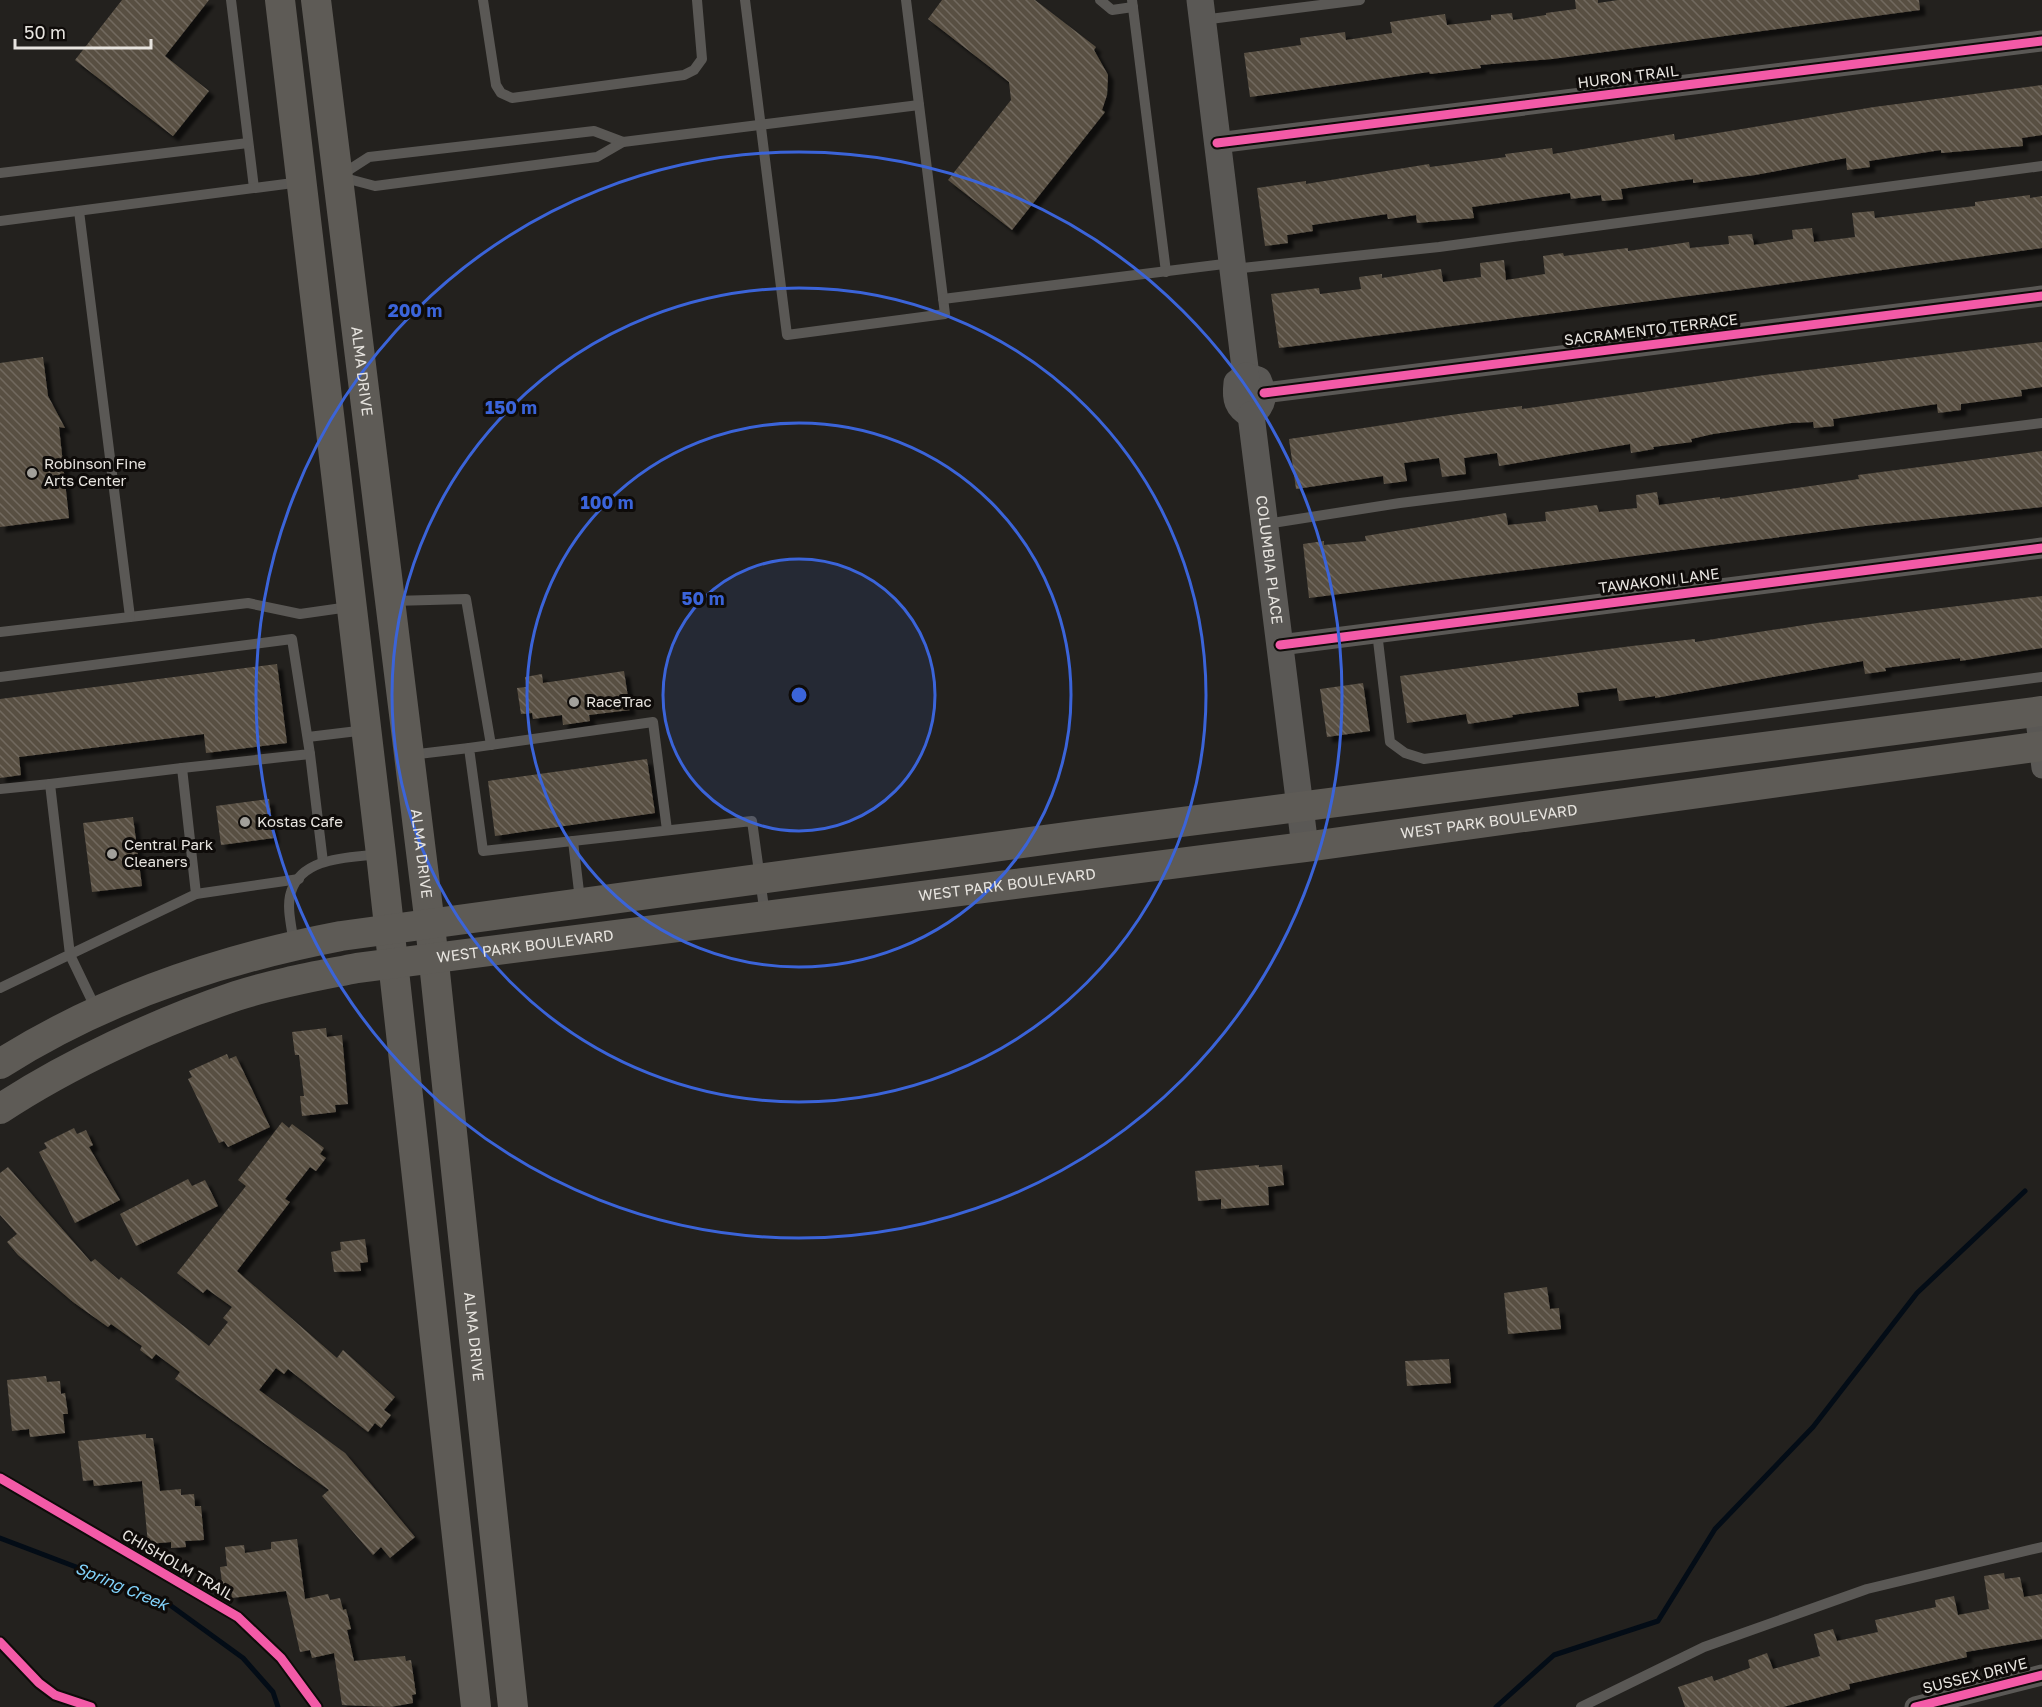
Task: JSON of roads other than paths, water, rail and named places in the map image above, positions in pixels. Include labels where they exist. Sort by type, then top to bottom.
[{"type":"main road","points":[[280,0],[381,854],[476,1707]]},
{"type":"main road","name":"ALMA DRIVE","points":[[316,0],[430,925],[513,1707]]},
{"type":"main road","points":[[301,182],[338,176]]},
{"type":"main road","points":[[351,606],[390,601]]},
{"type":"main road","points":[[0,1064],[37,1040],[97,1011],[197,972],[294,945],[580,903],[2039,712]]},
{"type":"main road","name":"WEST PARK BOULEVARD","points":[[0,1109],[104,1052],[236,996],[287,982],[392,964],[765,915],[2041,753]]},
{"type":"main road","points":[[438,1377],[476,1371]]},
{"type":"street","name":"COLUMBIA PLACE","points":[[1201,10],[1233,266],[1254,395],[1265,524],[1305,847]]},
{"type":"street","name":"HURON TRAIL","points":[[1217,143],[2042,41]]},
{"type":"street","name":"SACRAMENTO TERRACE","points":[[1254,395],[2042,296]]},
{"type":"street","name":"TAWAKONI LANE","points":[[1280,645],[2042,548]]},
{"type":"street","points":[[2039,712],[2041,753]]},
{"type":"street","name":"SUSSEX DRIVE","points":[[1915,1707],[2042,1675]]},
{"type":"lane","points":[[231,0],[254,188]]},
{"type":"lane","points":[[483,0],[496,85],[501,93],[512,98],[684,75],[694,70],[702,59],[697,0]]},
{"type":"lane","points":[[745,0],[787,334],[945,314],[906,0]]},
{"type":"lane","points":[[1100,0],[1112,10],[1132,4],[1166,272]]},
{"type":"lane","points":[[1201,10],[1360,0]]},
{"type":"lane","points":[[338,176],[375,186],[597,157],[623,142],[919,105]]},
{"type":"lane","points":[[338,176],[369,157],[594,131],[623,142]]},
{"type":"lane","points":[[0,173],[248,143]]},
{"type":"lane","points":[[943,299],[1166,272],[1439,247],[2042,166]]},
{"type":"lane","points":[[0,221],[301,182]]},
{"type":"lane","points":[[79,211],[130,617]]},
{"type":"lane","points":[[1265,524],[1412,501],[2042,423]]},
{"type":"lane","points":[[390,601],[466,599],[491,745]]},
{"type":"lane","points":[[0,632],[248,603],[300,614],[351,606]]},
{"type":"lane","points":[[1377,633],[1390,742],[1405,753],[1424,759],[2042,677]]},
{"type":"lane","points":[[0,677],[292,639],[308,737],[323,862]]},
{"type":"lane","points":[[409,755],[653,722],[667,830]]},
{"type":"lane","points":[[308,737],[366,730]]},
{"type":"lane","points":[[470,748],[483,851],[752,821],[765,915]]},
{"type":"lane","points":[[0,789],[310,754]]},
{"type":"lane","points":[[182,768],[196,894]]},
{"type":"lane","points":[[50,784],[70,955],[97,1011]]},
{"type":"lane","points":[[573,841],[580,903]]},
{"type":"lane","points":[[294,945],[289,904],[291,892],[310,867],[323,862],[381,854]]},
{"type":"lane","points":[[0,988],[196,894],[299,879]]},
{"type":"lane","points":[[1581,1707],[1704,1647],[1867,1588],[2042,1547]]},
{"type":"waterway","points":[[1496,1707],[1554,1655],[1658,1621],[1715,1529],[1813,1427],[1917,1293],[2025,1191]]},
{"type":"waterway","name":"Spring Creek","points":[[0,1538],[163,1600],[243,1658],[273,1692],[278,1707]]},
{"type":"place","name":"Robinson Fine Arts Center","points":[[32,473]]},
{"type":"place","name":"RaceTrac","points":[[574,702]]},
{"type":"place","name":"Kostas Cafe","points":[[245,822]]},
{"type":"place","name":"Central Park Cleaners","points":[[112,854]]}]
